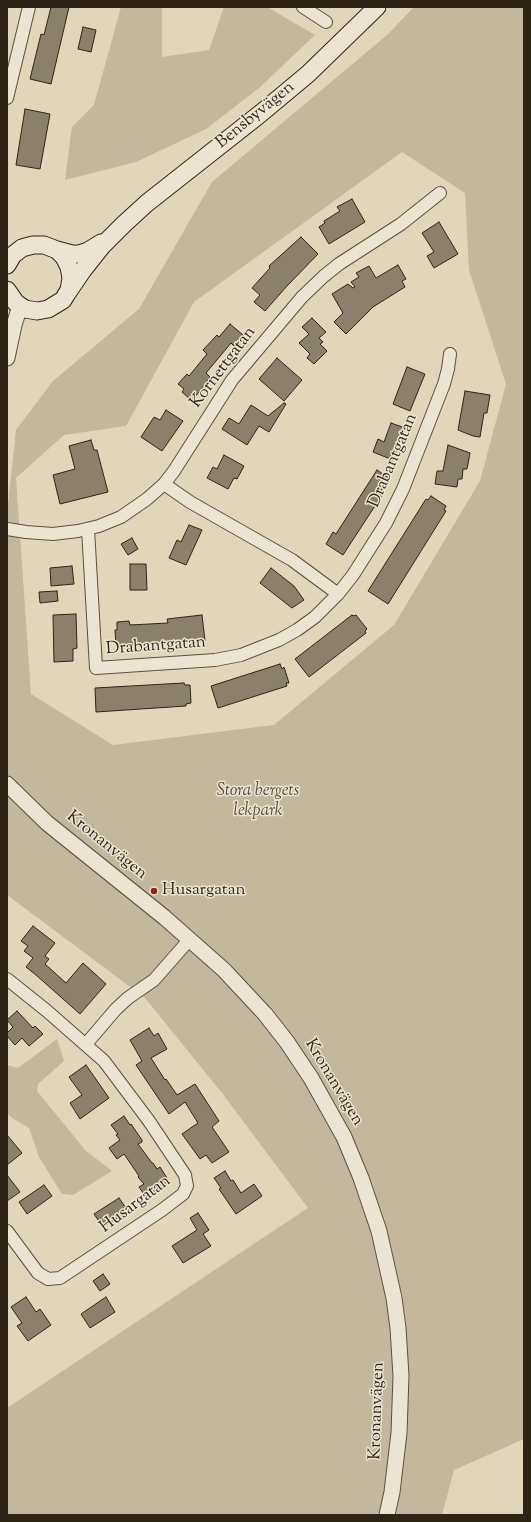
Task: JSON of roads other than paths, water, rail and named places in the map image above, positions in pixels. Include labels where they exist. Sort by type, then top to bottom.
[{"type":"main road","name":"Bensbyvägen","points":[[33,245],[44,245],[72,254],[88,251],[101,243],[147,203],[260,114],[308,74],[378,7]]},
{"type":"main road","name":"Bensbyvägen","points":[[20,306],[37,311],[48,309],[58,304],[102,246],[129,219]]},
{"type":"main road","points":[[7,246],[33,245]]},
{"type":"main road","points":[[7,265],[17,252],[33,245]]},
{"type":"main road","points":[[57,250],[67,262],[70,273],[70,284],[66,294]]},
{"type":"main road","points":[[7,290],[20,306]]},
{"type":"street","points":[[7,98],[13,49],[29,7]]},
{"type":"street","points":[[303,7],[326,22]]},
{"type":"street","name":"Kornettgatan","points":[[7,529],[53,534],[88,529],[109,522],[128,513],[147,499],[164,484],[182,459],[232,380],[302,297],[339,264],[401,224],[440,193]]},
{"type":"street","points":[[7,358],[14,325],[20,306]]},
{"type":"street","name":"Drabantgatan","points":[[88,529],[96,668],[200,662],[242,655],[267,645],[297,630],[315,617],[338,594],[353,575],[386,523],[396,504],[444,384],[450,354]]},
{"type":"street","points":[[164,484],[190,502],[292,560],[338,594]]},
{"type":"street","name":"Kronanvägen","points":[[7,784],[48,822],[224,970],[265,1014],[287,1042],[330,1109],[344,1137],[361,1178],[379,1231],[394,1298],[399,1344],[400,1433],[392,1492],[387,1515]]},
{"type":"street","points":[[86,1044],[116,1009],[128,998],[154,980],[189,940]]},
{"type":"street","name":"Husargatan","points":[[7,979],[42,1006],[104,1061],[149,1121],[186,1175],[187,1186],[183,1194],[162,1210],[60,1278],[48,1279],[38,1273],[7,1230]]},
{"type":"place","name":"Husargatan","points":[[154,891]]},
{"type":"park label","name":"Stora bergets lekpark","points":[[258,802]]}]
